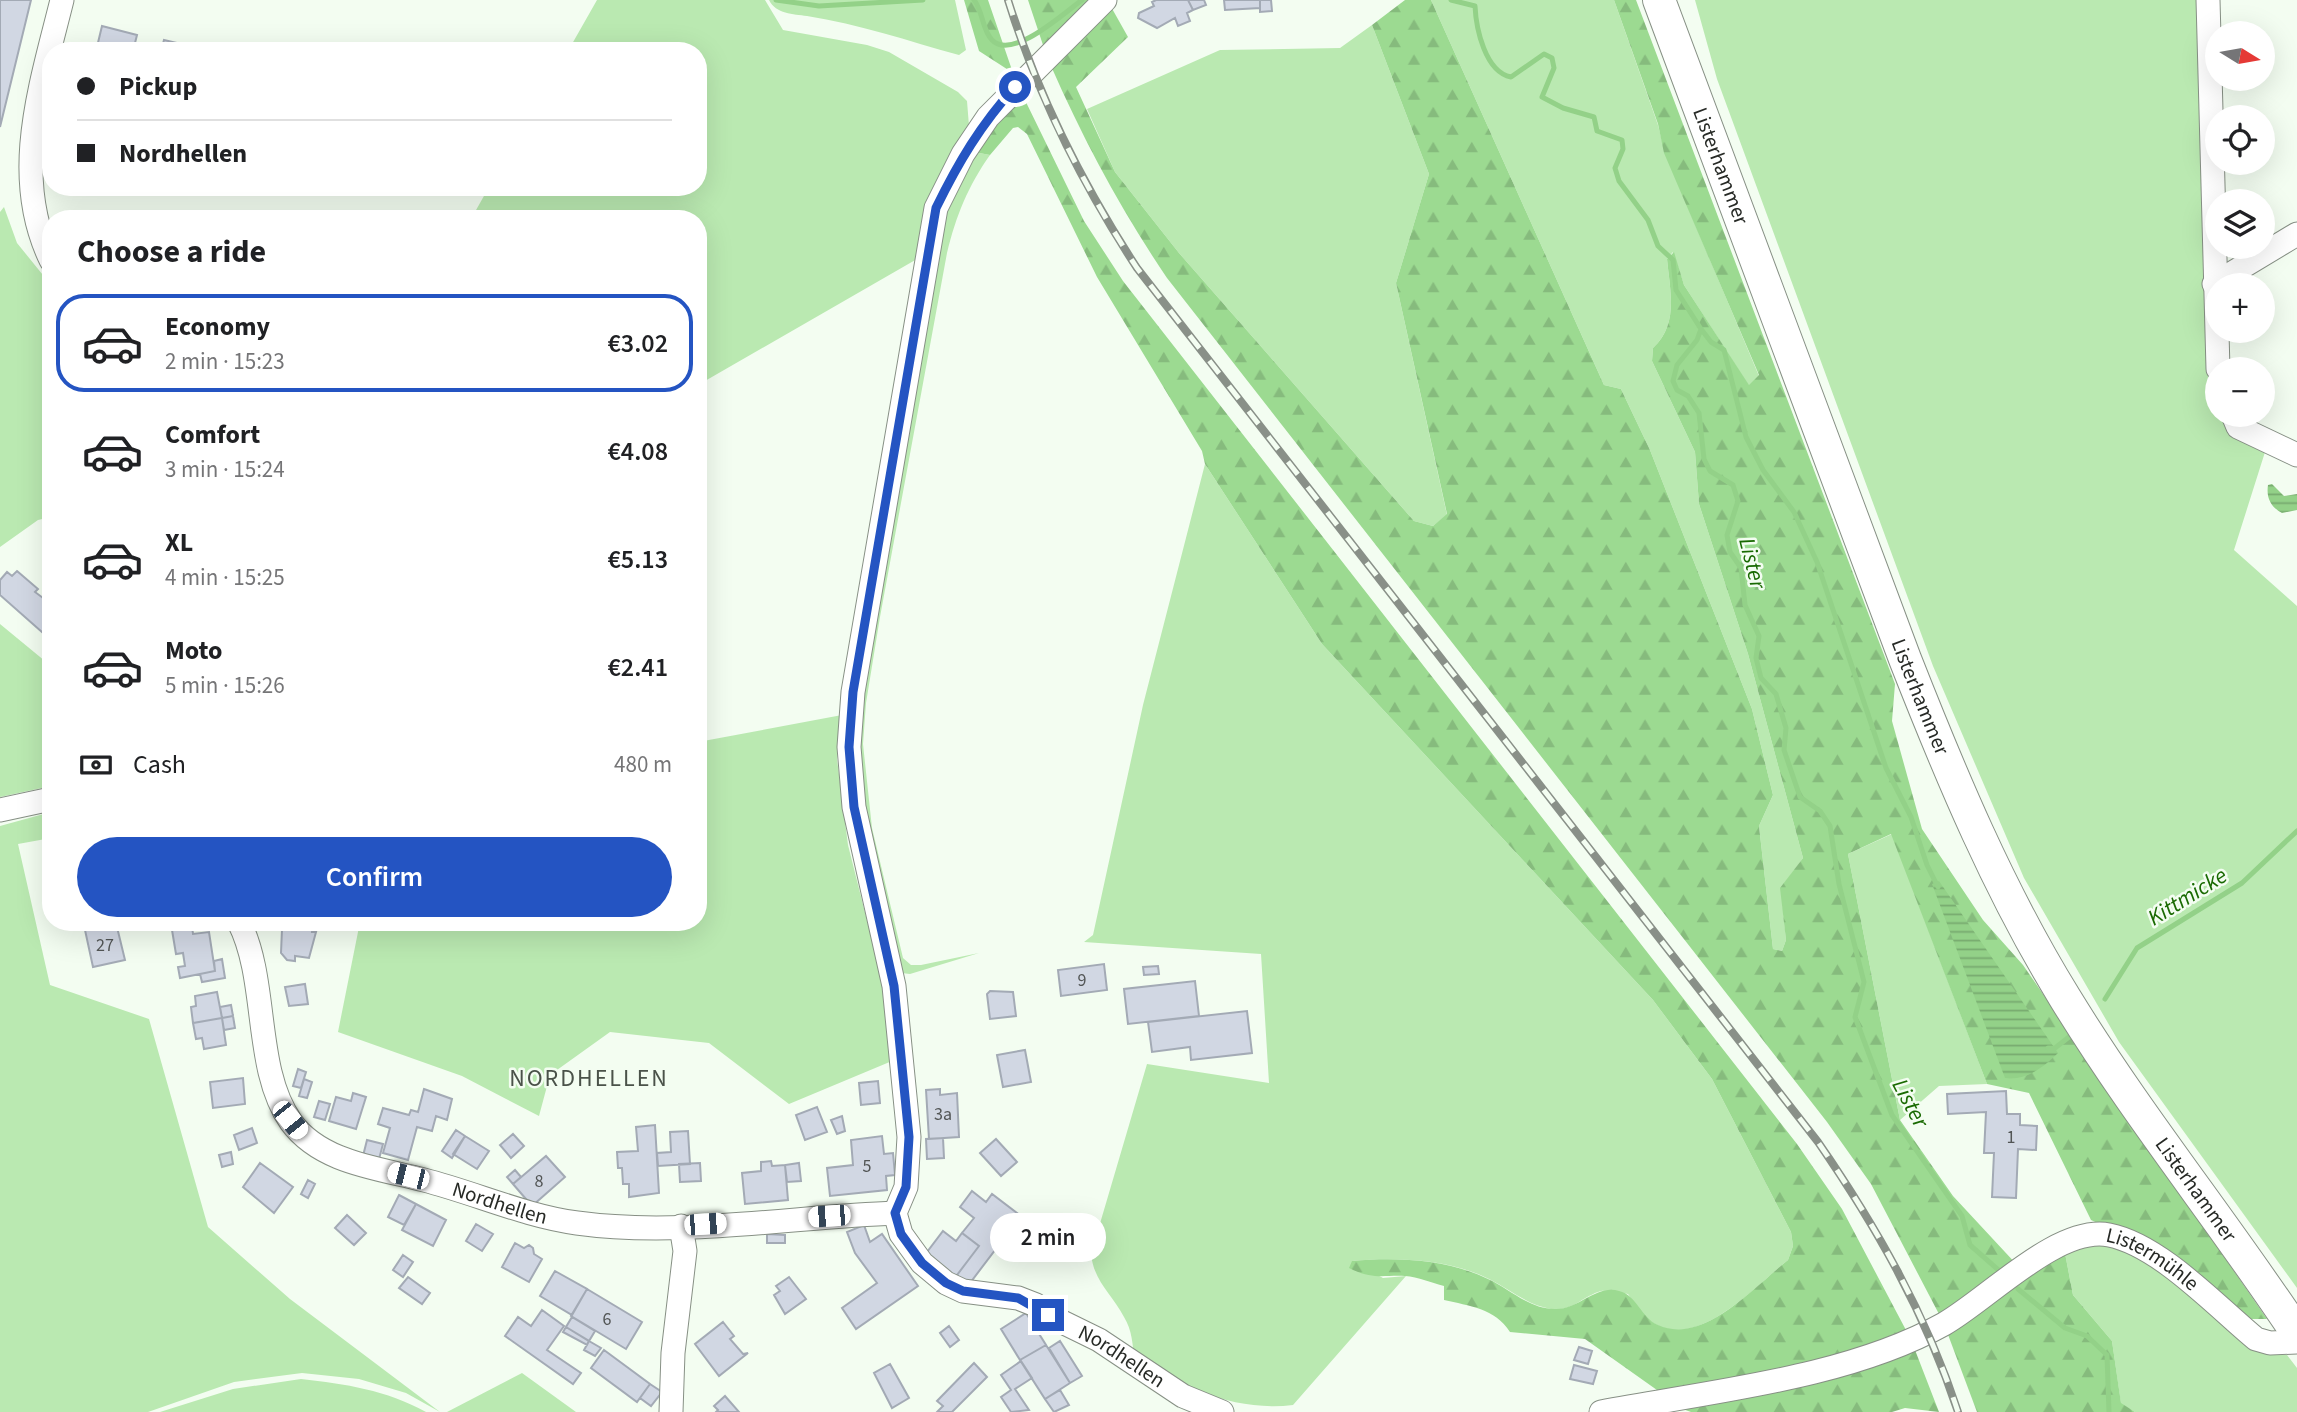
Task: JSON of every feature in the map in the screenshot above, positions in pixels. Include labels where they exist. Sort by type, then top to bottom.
[{"type":"main road","name":"Listerhammer","points":[[1658,0],[1905,659],[1946,763],[1995,873],[2065,999],[2297,1333]]},
{"type":"street","points":[[52,42],[62,0]]},
{"type":"street","points":[[895,1213],[906,1187],[909,1137],[894,986],[854,807],[849,747],[853,692],[936,208],[962,154],[988,117],[1015,87],[1105,0]]},
{"type":"street","points":[[2207,0],[2214,273]]},
{"type":"street","points":[[42,82],[30,150],[36,219],[42,235]]},
{"type":"street","points":[[2232,273],[2297,234]]},
{"type":"street","points":[[2238,427],[2297,454]]},
{"type":"street","points":[[0,810],[42,801]]},
{"type":"street","name":"Nordhellen","points":[[242,931],[250,956],[279,1095],[290,1120],[305,1138],[323,1151],[350,1161],[472,1192],[550,1219],[611,1227],[681,1226],[895,1213],[901,1234],[922,1263],[946,1283],[963,1291],[1018,1298],[1036,1305],[1048,1315],[1099,1340],[1183,1396],[1222,1412]]},
{"type":"street","points":[[671,1412],[673,1353],[684,1251],[681,1226]]},
{"type":"street","name":"Listermühle","points":[[1601,1412],[1836,1367],[1903,1346],[1948,1322],[2061,1244],[2084,1235],[2110,1235],[2146,1251],[2256,1339],[2270,1343],[2297,1342]]},
{"type":"shaded area","points":[[597,0],[765,0],[783,30],[867,45],[889,52],[958,92],[967,101],[969,126],[917,259],[707,380],[707,210],[476,210],[484,196],[707,196],[707,42],[573,42]]},
{"type":"shaded area","points":[[769,0],[955,0],[966,50],[959,55],[846,23],[785,12],[772,5]]},
{"type":"shaded area","points":[[1431,0],[1614,0],[1658,125],[1665,153],[1759,376],[1749,386],[1684,285],[1673,252],[1667,259],[1671,295],[1670,318],[1661,339],[1653,348],[1652,361],[1695,452],[1699,504],[1748,654],[1803,858],[1781,888],[1786,940],[1782,951],[1773,949],[1759,826],[1773,795],[1752,709],[1650,450],[1621,389],[1604,385]]},
{"type":"shaded area","points":[[1695,0],[2200,0],[2206,189],[2205,259],[2208,259],[2208,273],[2205,273],[2205,343],[2211,343],[2211,357],[2205,357],[2205,427],[2229,427],[2265,452],[2234,550],[2297,606],[2297,1288],[2119,1042],[2024,878],[1933,666],[1717,79]]},
{"type":"shaded area","points":[[1372,25],[1429,174],[1396,283],[1447,515],[1433,526],[1414,521],[1179,253],[1115,172],[1087,109],[1220,50],[1340,48]]},
{"type":"shaded area","points":[[974,152],[990,155],[964,202],[947,253],[880,617],[866,703],[863,744],[872,828],[903,958],[911,965],[921,965],[979,953],[910,974],[901,973],[859,797],[860,701],[946,209]]},
{"type":"shaded area","points":[[4,207],[17,243],[42,274],[42,519],[0,547],[0,212]]},
{"type":"shaded area","points":[[1205,464],[1322,644],[1653,1000],[1712,1079],[1791,1232],[1793,1246],[1788,1260],[1722,1314],[1703,1324],[1684,1329],[1666,1328],[1645,1317],[1628,1294],[1601,1291],[1571,1306],[1551,1309],[1534,1304],[1489,1279],[1457,1267],[1422,1261],[1352,1261],[1383,1278],[1406,1276],[1293,1405],[1251,1405],[1230,1401],[1190,1388],[1134,1360],[1129,1327],[1100,1280],[1091,1254],[1147,1064],[1269,1083],[1261,954],[1084,942],[1093,935],[1143,705]]},
{"type":"shaded area","points":[[2272,484],[2284,496],[2297,494],[2297,510],[2282,513],[2275,508],[2268,494],[2268,485]]},
{"type":"shaded area","points":[[0,624],[42,659],[42,788],[0,797]]},
{"type":"shaded area","points":[[842,715],[837,759],[848,845],[886,996],[892,1061],[789,1104],[709,1043],[610,1032],[550,1075],[539,1116],[462,1076],[338,1032],[358,931],[707,931],[707,740]]},
{"type":"shaded area","points":[[42,814],[42,840],[18,844],[50,985],[149,1019],[208,1227],[290,1299],[440,1412],[406,1393],[359,1379],[302,1373],[234,1382],[148,1412],[0,1412],[0,826]]},
{"type":"shaded area","points":[[1892,834],[1987,1084],[1939,1086],[1900,1120],[1848,854]]},
{"type":"shaded area","points":[[1939,881],[2058,1053],[2034,1072],[2005,1078],[1932,884]]},
{"type":"shaded area","points":[[2083,1242],[2121,1244],[2277,1354],[2287,1355],[2297,1368],[2297,1412],[2135,1412],[2121,1404],[2112,1341],[2073,1295],[2064,1248]]},
{"type":"shaded area","points":[[522,1373],[576,1412],[447,1412]]},
{"type":"shaded area","points":[[301,1379],[365,1389],[396,1398],[426,1412],[160,1412],[233,1389]]},
{"type":"green space","points":[[964,0],[988,0],[1013,73],[979,51]]},
{"type":"green space","points":[[1028,0],[1095,0],[1044,48]]},
{"type":"green space","points":[[1405,0],[1431,0],[1604,385],[1621,389],[1650,450],[1752,709],[1773,795],[1759,826],[1773,949],[1782,951],[1786,940],[1780,888],[1803,858],[1748,654],[1699,504],[1695,452],[1652,361],[1653,348],[1661,339],[1670,318],[1671,295],[1667,259],[1674,252],[1684,285],[1749,385],[1759,375],[1664,153],[1658,124],[1614,0],[1636,0],[1895,684],[1892,721],[1922,829],[1983,920],[2023,965],[2267,1319],[2239,1319],[2143,1244],[2091,1220],[2029,1093],[1987,1084],[1891,834],[1848,854],[1900,1120],[1953,1196],[2018,1266],[1940,1316],[1871,1184],[1827,1122],[1167,278],[1104,175],[1051,66],[1110,5],[1128,37],[1076,87],[1115,172],[1179,253],[1414,521],[1433,526],[1447,514],[1396,283],[1429,174],[1372,25]]},
{"type":"green space","points":[[1023,96],[1084,221],[1123,281],[1797,1144],[1842,1209],[1907,1332],[1841,1357],[1664,1395],[1585,1339],[1510,1332],[1489,1313],[1444,1300],[1444,1286],[1410,1277],[1371,1276],[1349,1268],[1352,1261],[1369,1260],[1439,1263],[1472,1272],[1537,1306],[1555,1309],[1572,1306],[1603,1291],[1619,1291],[1630,1297],[1652,1322],[1675,1329],[1710,1321],[1728,1310],[1788,1260],[1793,1246],[1791,1232],[1712,1079],[1653,1000],[1322,644],[1205,464],[1202,451],[1097,277],[1027,134],[1018,127],[1013,128],[990,155],[974,152],[999,119]]},
{"type":"green space","points":[[2064,1248],[2073,1295],[2112,1341],[2121,1403],[2135,1412],[1977,1412],[1947,1332]]},
{"type":"green space","points":[[1915,1350],[1939,1412],[1905,1408],[1892,1412],[1691,1412],[1674,1406]]},
{"type":"building","points":[[0,0],[31,0],[0,127]]},
{"type":"building","points":[[1188,0],[1193,10],[1187,13],[1190,21],[1178,26],[1175,18],[1157,28],[1138,18],[1139,13],[1154,6],[1152,2]]},
{"type":"building","points":[[1188,0],[1204,0],[1206,5],[1193,10]]},
{"type":"building","points":[[1224,0],[1260,0],[1260,8],[1225,10]]},
{"type":"building","points":[[1260,0],[1271,0],[1272,11],[1260,12]]},
{"type":"building","points":[[102,26],[137,35],[135,42],[98,42]]},
{"type":"building","points":[[17,571],[38,589],[35,592],[42,597],[42,632],[0,595],[0,580],[7,572],[12,576]]},
{"type":"building","points":[[85,931],[118,931],[125,960],[93,967]]},
{"type":"building","points":[[172,931],[193,931],[193,934],[209,932],[215,971],[180,978],[178,967],[185,966],[183,953],[176,954]]},
{"type":"building","points":[[282,931],[316,932],[309,958],[295,956],[295,961],[287,960],[281,953]]},
{"type":"building","points":[[222,959],[225,978],[202,982],[200,974],[215,971],[214,961]]},
{"type":"building","points":[[1104,964],[1107,990],[1061,996],[1058,970]]},
{"type":"building","points":[[1158,966],[1159,974],[1144,975],[1143,967]]},
{"type":"building","points":[[1195,981],[1199,1016],[1128,1024],[1124,989]]},
{"type":"building","points":[[305,984],[308,1004],[289,1006],[285,987]]},
{"type":"building","points":[[990,991],[1013,992],[1016,1016],[990,1019],[987,994]]},
{"type":"building","points":[[217,992],[222,1018],[193,1023],[191,1007],[196,1006],[195,996]]},
{"type":"building","points":[[231,1005],[233,1016],[222,1018],[220,1007]]},
{"type":"building","points":[[1247,1011],[1252,1053],[1191,1060],[1190,1047],[1152,1052],[1148,1022]]},
{"type":"building","points":[[233,1016],[235,1028],[224,1030],[222,1018]]},
{"type":"building","points":[[222,1018],[226,1045],[204,1049],[202,1038],[196,1039],[193,1023]]},
{"type":"building","points":[[1025,1050],[1031,1082],[1003,1087],[997,1055]]},
{"type":"building","points":[[298,1069],[306,1072],[301,1088],[293,1086]]},
{"type":"building","points":[[243,1078],[245,1104],[213,1108],[210,1082]]},
{"type":"building","points":[[304,1079],[312,1082],[307,1098],[299,1096]]},
{"type":"building","points":[[878,1081],[880,1103],[861,1105],[859,1083]]},
{"type":"building","points":[[424,1089],[452,1099],[447,1120],[436,1116],[432,1131],[417,1127],[408,1160],[383,1153],[390,1128],[378,1124],[383,1108],[409,1115],[411,1110],[418,1112]]},
{"type":"building","points":[[940,1089],[940,1095],[957,1093],[959,1137],[929,1139],[926,1090]]},
{"type":"building","points":[[2006,1091],[2007,1114],[2020,1114],[2020,1125],[2037,1126],[2036,1150],[2018,1149],[2016,1198],[1992,1197],[1994,1153],[1984,1153],[1986,1112],[1948,1114],[1947,1094]]},
{"type":"building","points":[[353,1093],[366,1097],[356,1129],[329,1121],[336,1097],[351,1101]]},
{"type":"building","points":[[319,1101],[330,1104],[325,1120],[314,1117]]},
{"type":"building","points":[[817,1107],[827,1132],[805,1140],[796,1115]]},
{"type":"building","points":[[842,1116],[845,1131],[837,1134],[831,1120]]},
{"type":"building","points":[[655,1125],[659,1193],[629,1197],[629,1184],[623,1184],[617,1152],[638,1151],[636,1127]]},
{"type":"building","points":[[252,1128],[257,1143],[239,1150],[234,1135]]},
{"type":"building","points":[[456,1130],[465,1136],[452,1158],[442,1151]]},
{"type":"building","points":[[688,1131],[690,1164],[658,1166],[657,1153],[671,1152],[670,1132]]},
{"type":"building","points":[[513,1134],[524,1146],[511,1158],[500,1145]]},
{"type":"building","points":[[465,1136],[489,1151],[477,1169],[453,1154]]},
{"type":"building","points":[[882,1136],[884,1154],[893,1153],[895,1175],[886,1176],[887,1190],[830,1196],[827,1168],[853,1165],[851,1140]]},
{"type":"building","points":[[943,1138],[944,1158],[927,1159],[926,1139]]},
{"type":"building","points":[[996,1139],[1017,1162],[1001,1176],[980,1153]]},
{"type":"building","points":[[367,1140],[383,1144],[379,1159],[363,1156]]},
{"type":"building","points":[[231,1152],[233,1164],[222,1167],[219,1155]]},
{"type":"building","points":[[546,1156],[565,1177],[532,1206],[513,1184]]},
{"type":"building","points":[[771,1161],[772,1166],[785,1165],[788,1200],[745,1204],[742,1173],[761,1171],[761,1162]]},
{"type":"building","points":[[260,1163],[293,1187],[274,1213],[243,1187]]},
{"type":"building","points":[[700,1163],[701,1181],[680,1182],[679,1164]]},
{"type":"building","points":[[799,1163],[801,1181],[787,1182],[785,1165]]},
{"type":"building","points":[[515,1170],[521,1177],[513,1184],[507,1177]]},
{"type":"building","points":[[308,1180],[315,1184],[308,1198],[301,1194]]},
{"type":"building","points":[[972,1191],[986,1202],[992,1194],[1021,1216],[970,1283],[954,1279],[979,1246],[962,1233],[974,1218],[960,1207]]},
{"type":"building","points":[[399,1195],[416,1204],[404,1225],[388,1217]]},
{"type":"building","points":[[416,1204],[446,1220],[433,1246],[402,1230]]},
{"type":"building","points":[[347,1215],[366,1233],[354,1245],[335,1228]]},
{"type":"building","points":[[476,1224],[493,1234],[482,1251],[466,1241]]},
{"type":"building","points":[[864,1225],[870,1242],[882,1234],[918,1286],[856,1329],[842,1308],[877,1283],[855,1253],[847,1232]]},
{"type":"building","points":[[943,1231],[956,1241],[962,1233],[979,1246],[954,1279],[924,1256]]},
{"type":"building","points":[[767,1234],[785,1235],[785,1243],[767,1243]]},
{"type":"building","points":[[515,1243],[524,1248],[529,1245],[534,1254],[542,1259],[529,1282],[502,1267]]},
{"type":"building","points":[[403,1255],[413,1262],[403,1277],[393,1270]]},
{"type":"building","points":[[555,1271],[587,1289],[572,1315],[540,1296]]},
{"type":"building","points":[[408,1277],[430,1293],[422,1304],[399,1288]]},
{"type":"building","points":[[789,1277],[806,1299],[785,1314],[774,1295],[780,1291],[776,1286]]},
{"type":"building","points":[[587,1289],[642,1322],[626,1349],[571,1316]]},
{"type":"building","points":[[542,1310],[564,1326],[547,1350],[581,1373],[573,1384],[505,1336],[518,1317],[531,1326]]},
{"type":"building","points":[[1026,1313],[1046,1345],[1020,1360],[1001,1329]]},
{"type":"building","points":[[572,1317],[595,1331],[589,1341],[566,1327]]},
{"type":"building","points":[[723,1322],[734,1336],[730,1339],[743,1354],[748,1353],[719,1376],[695,1344]]},
{"type":"building","points":[[949,1326],[959,1340],[950,1347],[940,1333]]},
{"type":"building","points":[[566,1327],[589,1341],[587,1345],[563,1332]]},
{"type":"building","points":[[589,1341],[601,1348],[595,1356],[584,1350]]},
{"type":"building","points":[[1060,1341],[1082,1376],[1070,1383],[1049,1348]]},
{"type":"building","points":[[1046,1345],[1070,1383],[1045,1399],[1020,1360]]},
{"type":"building","points":[[1579,1347],[1592,1351],[1588,1364],[1574,1360]]},
{"type":"building","points":[[604,1350],[650,1384],[637,1402],[591,1368]]},
{"type":"building","points":[[1021,1361],[1032,1378],[1015,1389],[1029,1410],[1011,1412],[1001,1397],[1011,1390],[1001,1375]]},
{"type":"building","points":[[974,1363],[987,1377],[952,1412],[937,1412],[943,1406],[937,1401]]},
{"type":"building","points":[[890,1364],[909,1398],[892,1408],[874,1373]]},
{"type":"building","points":[[1574,1365],[1597,1371],[1593,1384],[1570,1379]]},
{"type":"building","points":[[650,1384],[662,1392],[651,1406],[640,1398]]},
{"type":"building","points":[[1060,1390],[1069,1405],[1054,1412],[1045,1399]]},
{"type":"building","points":[[725,1396],[739,1412],[716,1412],[718,1410],[714,1406]]},
{"type":"waterway","points":[[776,0],[819,6],[923,0]]},
{"type":"waterway","points":[[974,0],[989,36],[1001,45],[1025,40],[1038,33],[1082,0]]},
{"type":"waterway","name":"Lister","points":[[1451,0],[1475,6],[1477,26],[1488,58],[1502,73],[1511,77],[1544,54],[1552,58],[1554,68],[1542,97],[1563,108],[1594,117],[1597,131],[1622,140],[1623,149],[1615,168],[1619,181],[1648,220],[1658,246],[1673,260],[1676,290],[1701,329],[1697,340],[1677,365],[1673,381],[1677,390],[1688,396],[1699,413],[1704,459],[1710,471],[1733,485],[1738,501],[1727,535],[1730,552],[1741,568],[1745,605],[1759,636],[1756,658],[1761,678],[1776,694],[1786,728],[1784,750],[1800,797],[1820,811],[1830,826],[1839,884],[1864,982],[1855,1017],[1892,1115],[1962,1216],[1970,1245],[2003,1274]]},
{"type":"waterway","points":[[1701,329],[1711,342],[1724,350],[1746,437],[1763,470],[1794,512],[1817,562],[1886,768],[1911,817],[1927,865],[1938,887]]},
{"type":"waterway","name":"Kittmicke","points":[[2105,999],[2137,948],[2242,883],[2297,831]]},
{"type":"waterway","name":"Kittmicke","points":[[2048,1048],[2055,1048],[2069,1037]]},
{"type":"waterway","name":"Lister","points":[[2018,1289],[2065,1328],[2087,1336],[2107,1355],[2109,1412]]},
{"type":"railway","points":[[1008,0],[1047,105],[1080,172],[1137,268],[1818,1142],[1860,1206],[1898,1272],[1931,1340],[1958,1412]]},
{"type":"district","name":"NORDHELLEN","points":[[589,1078]]},
{"type":"route","points":[[1015,87],[988,117],[962,154],[936,208],[853,692],[849,747],[854,807],[894,986],[909,1137],[906,1187],[895,1213],[901,1234],[922,1263],[946,1283],[963,1291],[1018,1298],[1036,1305],[1048,1315]]}]
